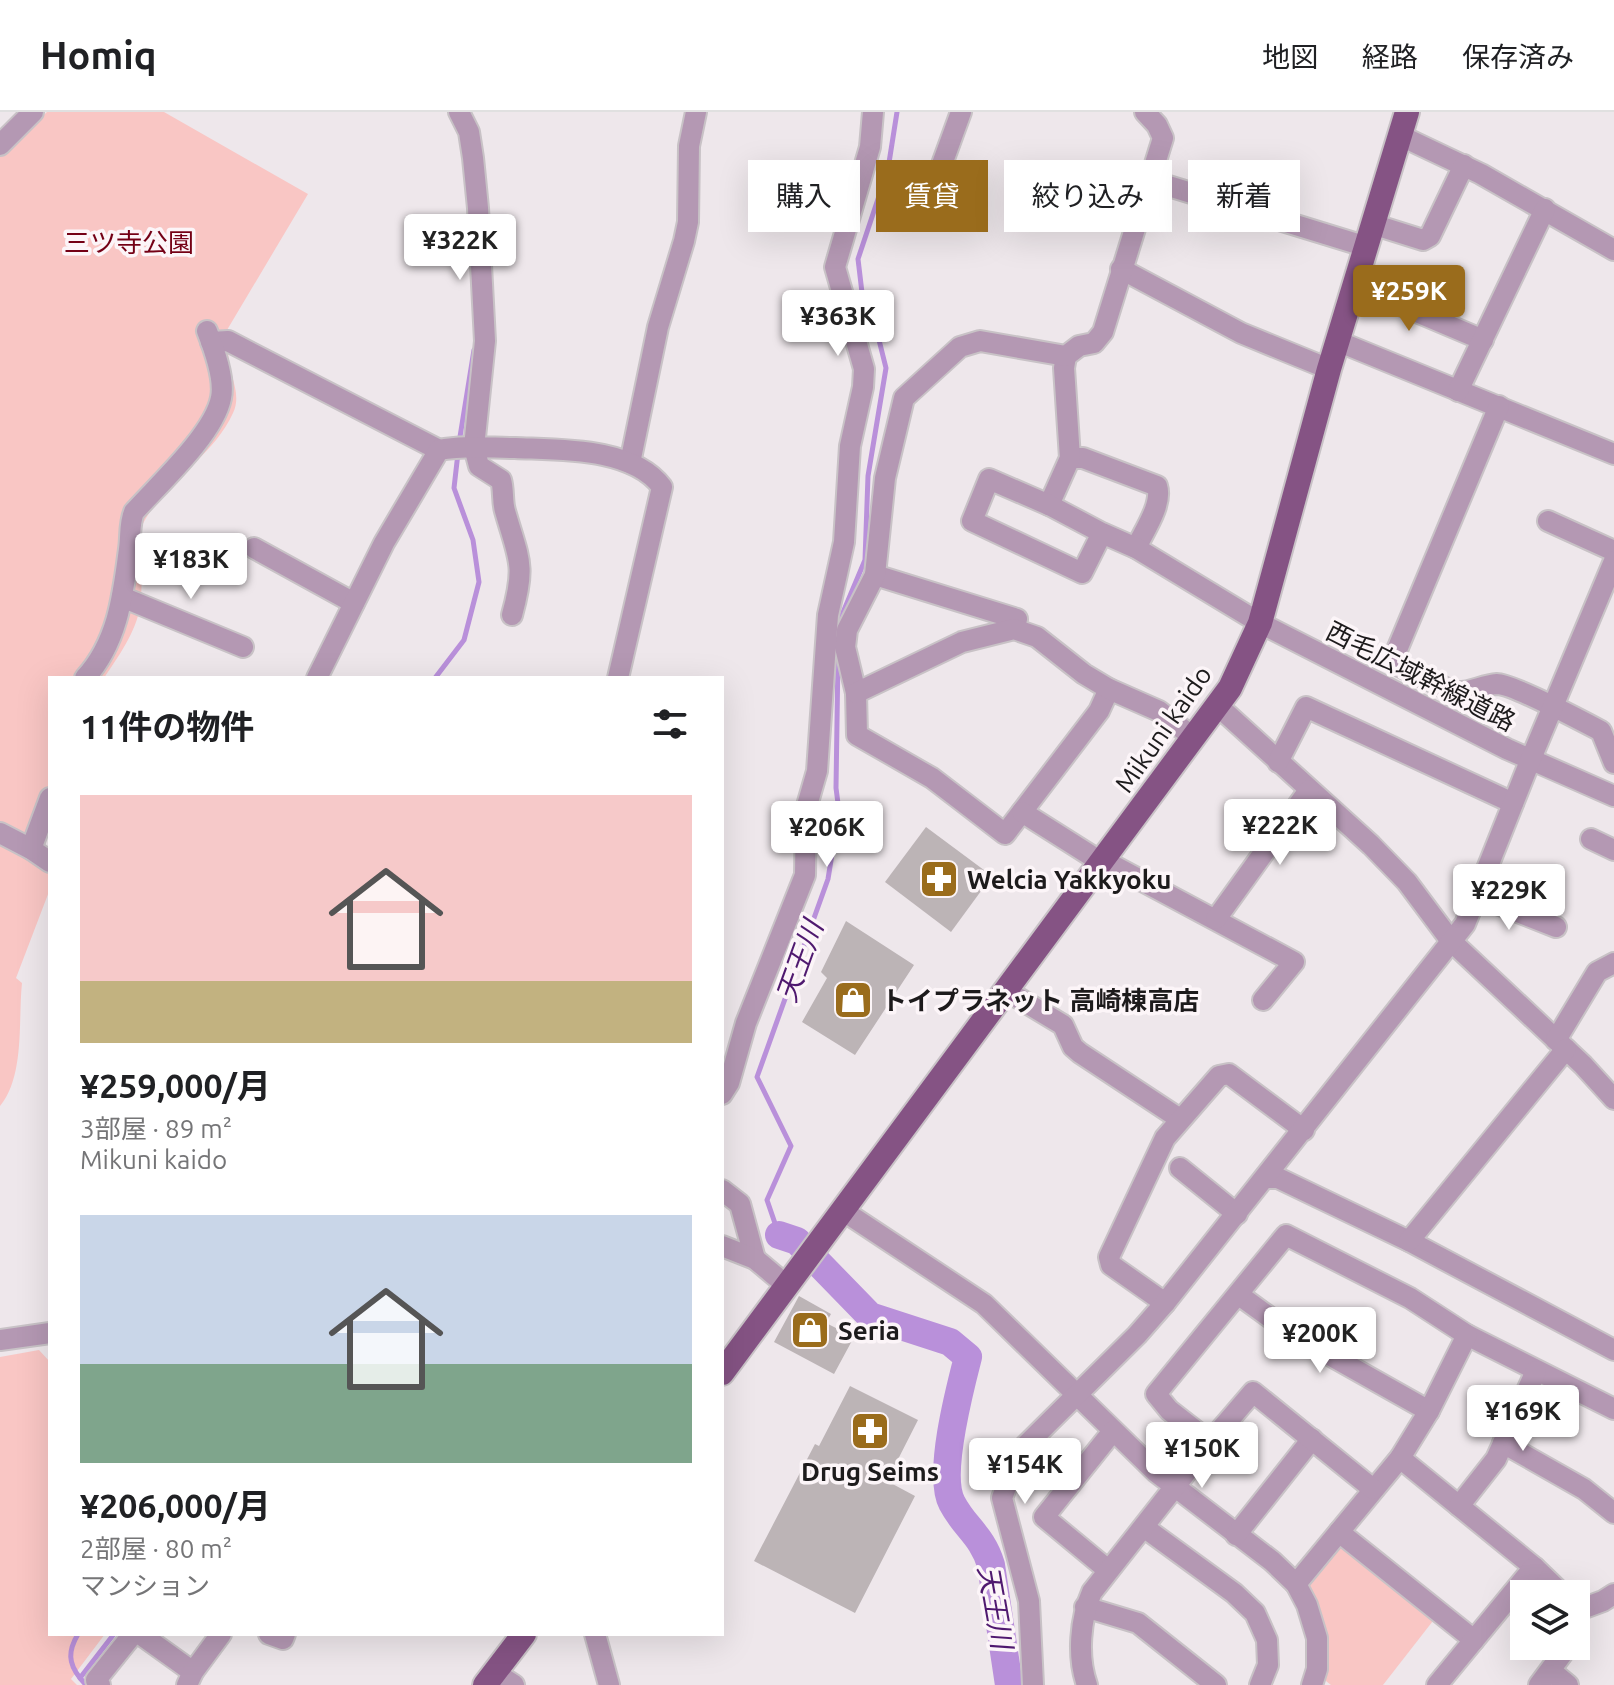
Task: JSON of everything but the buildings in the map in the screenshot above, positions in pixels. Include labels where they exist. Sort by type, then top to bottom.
[{"type":"main road","name":"Mikuni kaido","points":[[786,1285],[1230,688],[1260,623],[1353,285],[1404,124]]},
{"type":"main road","points":[[724,1370],[786,1285]]},
{"type":"main road","points":[[498,1681],[523,1636]]},
{"type":"street","points":[[0,145],[33,112]]},
{"type":"street","points":[[459,112],[469,132],[473,158],[484,313],[485,341],[474,447],[479,466],[501,480],[504,507],[520,560],[521,581],[512,615]]},
{"type":"street","points":[[630,463],[658,327],[688,222],[689,146],[696,112]]},
{"type":"street","points":[[724,1091],[746,1023],[805,875],[806,809],[817,771],[828,615],[844,542],[850,446],[864,369],[835,267],[870,147],[873,112]]},
{"type":"street","points":[[944,160],[961,112]]},
{"type":"street","points":[[1145,112],[1157,125],[1163,138],[1156,160]]},
{"type":"street","points":[[1404,124],[1464,165],[1614,250]]},
{"type":"street","points":[[1172,186],[1368,235],[1423,240],[1430,236],[1464,165]]},
{"type":"street","points":[[1458,391],[1545,209]]},
{"type":"street","points":[[1049,505],[1070,458],[1064,368],[1066,356],[1079,346],[1094,343],[1103,332],[1133,232]]},
{"type":"street","points":[[1121,269],[1241,333],[1329,369]]},
{"type":"street","points":[[1353,285],[1483,340]]},
{"type":"street","points":[[86,676],[103,652],[121,611],[131,537],[129,522],[134,512],[211,424],[221,400],[222,390],[209,337],[228,341],[439,450],[474,447],[571,450],[630,463],[656,479],[662,487],[618,676]]},
{"type":"street","points":[[1337,341],[1614,454]]},
{"type":"street","points":[[1066,356],[972,342],[960,347],[904,398],[885,478],[875,575],[847,630],[845,647],[856,693],[857,735],[932,778],[1005,834],[1099,711],[1109,689]]},
{"type":"street","points":[[1499,406],[1394,657],[1397,665],[1454,692],[1500,684],[1553,707],[1601,731],[1614,763]]},
{"type":"street","points":[[318,676],[384,543],[439,450]]},
{"type":"street","points":[[1070,458],[1083,458],[1157,486],[1158,501],[1136,548]]},
{"type":"street","name":"西毛広域幹線道路","points":[[1102,533],[1082,573],[972,521],[989,479],[1136,548],[1260,623],[1530,761],[1614,796]]},
{"type":"street","points":[[1033,1685],[1029,1601],[1002,1498],[1019,1452],[1165,1303],[1465,924],[1613,563],[1548,521]]},
{"type":"street","points":[[254,548],[354,603]]},
{"type":"street","points":[[875,575],[1017,619],[1014,629]]},
{"type":"street","points":[[122,597],[243,647]]},
{"type":"street","points":[[856,693],[962,642],[1014,629],[1037,637],[1084,674],[1159,711],[1194,738]]},
{"type":"street","points":[[1218,706],[1371,845],[1407,882],[1451,941],[1614,1099]]},
{"type":"street","points":[[1278,762],[1306,707],[1513,803]]},
{"type":"street","name":"西毛広域幹線道路","points":[[1559,773],[1614,806]]},
{"type":"street","points":[[1216,919],[1309,790]]},
{"type":"street","points":[[31,849],[48,803]]},
{"type":"street","points":[[1022,812],[1102,861],[1294,962],[1263,1000]]},
{"type":"street","points":[[0,833],[48,861]]},
{"type":"street","points":[[1591,839],[1614,850]]},
{"type":"street","points":[[1477,896],[1556,927]]},
{"type":"street","points":[[1409,1241],[1561,1045],[1597,972],[1614,963]]},
{"type":"street","points":[[1005,990],[1063,1025],[1073,1047],[1080,1053],[1180,1119]]},
{"type":"street","points":[[1165,1303],[1111,1265],[1109,1257],[1165,1138],[1180,1119],[1219,1076],[1229,1074],[1304,1130]]},
{"type":"street","points":[[1180,1168],[1237,1214]]},
{"type":"street","points":[[1266,1178],[1278,1178],[1409,1241],[1614,1350]]},
{"type":"street","points":[[724,1192],[740,1204],[755,1259]]},
{"type":"street","points":[[842,1210],[984,1304],[1175,1489],[1272,1561],[1296,1584],[1307,1605],[1317,1638],[1317,1669],[1312,1685]]},
{"type":"street","points":[[1210,1442],[1169,1410],[1156,1394],[1286,1235],[1410,1298],[1467,1335],[1614,1409]]},
{"type":"street","points":[[724,1247],[755,1259],[786,1285]]},
{"type":"street","points":[[1239,1295],[1294,1335],[1429,1411]]},
{"type":"street","points":[[0,1340],[48,1333]]},
{"type":"street","points":[[1296,1584],[1400,1458],[1429,1411],[1467,1335]]},
{"type":"street","points":[[1459,1506],[1496,1459],[1536,1371]]},
{"type":"street","points":[[1087,1685],[1082,1629],[1085,1607],[1092,1592],[1253,1392],[1373,1489]]},
{"type":"street","points":[[1108,1570],[1044,1517],[1113,1431]]},
{"type":"street","points":[[1236,1535],[1312,1439]]},
{"type":"street","points":[[1503,1443],[1584,1489],[1614,1513]]},
{"type":"street","points":[[1400,1458],[1547,1580]]},
{"type":"street","points":[[1145,1528],[1234,1593],[1255,1613],[1267,1640],[1268,1665],[1260,1685]]},
{"type":"street","points":[[1339,1532],[1474,1640]]},
{"type":"street","points":[[1437,1685],[1534,1567]]},
{"type":"street","points":[[1590,1606],[1614,1594]]},
{"type":"street","points":[[1085,1607],[1138,1623],[1216,1685]]},
{"type":"street","points":[[100,1685],[96,1680],[131,1636]]},
{"type":"street","points":[[142,1636],[190,1678],[220,1636]]},
{"type":"street","points":[[596,1636],[609,1685]]},
{"type":"street","points":[[1558,1660],[1545,1678],[1568,1685]]},
{"type":"green space","name":"三ツ寺公園","points":[[47,112],[164,112],[308,194],[227,330],[232,337],[228,357],[236,395],[233,413],[213,444],[161,498],[140,531],[140,607],[126,644],[105,676],[48,676],[48,835],[38,859],[48,865],[48,894],[16,978],[22,983],[17,1064],[8,1094],[0,1106],[0,156]]},
{"type":"green space","points":[[39,1350],[48,1360],[48,1636],[103,1636],[71,1679],[77,1685],[0,1685],[0,1357]]},
{"type":"green space","points":[[1335,1546],[1349,1546],[1436,1617],[1383,1685],[1331,1685],[1321,1677],[1304,1586]]},
{"type":"waterway","name":"天王川","points":[[839,630],[839,622],[865,560],[868,476],[886,368],[876,328],[863,301],[858,259],[888,169],[897,112]]},
{"type":"waterway","points":[[459,443],[474,350]]},
{"type":"waterway","points":[[437,676],[464,640],[479,582],[473,540],[454,488],[458,453]]},
{"type":"waterway","name":"天王川","points":[[779,1235],[767,1200],[791,1146],[757,1077],[828,879],[839,811],[836,788],[838,656]]},
{"type":"waterway","name":"天王川","points":[[779,1235],[797,1241],[870,1316],[950,1342],[968,1357],[951,1431],[948,1490],[952,1503],[983,1546],[991,1565],[1009,1685]]},
{"type":"waterway","points":[[77,1636],[71,1657],[80,1678]]},
{"type":"waterway","points":[[86,1685],[80,1678],[112,1636]]},
{"type":"place","name":"Welcia Yakkyoku","points":[[939,879]]},
{"type":"place","name":"トイプラネット 高崎棟高店","points":[[853,1000]]},
{"type":"place","name":"Seria","points":[[810,1330]]},
{"type":"place","name":"Drug Seims","points":[[870,1431]]}]
